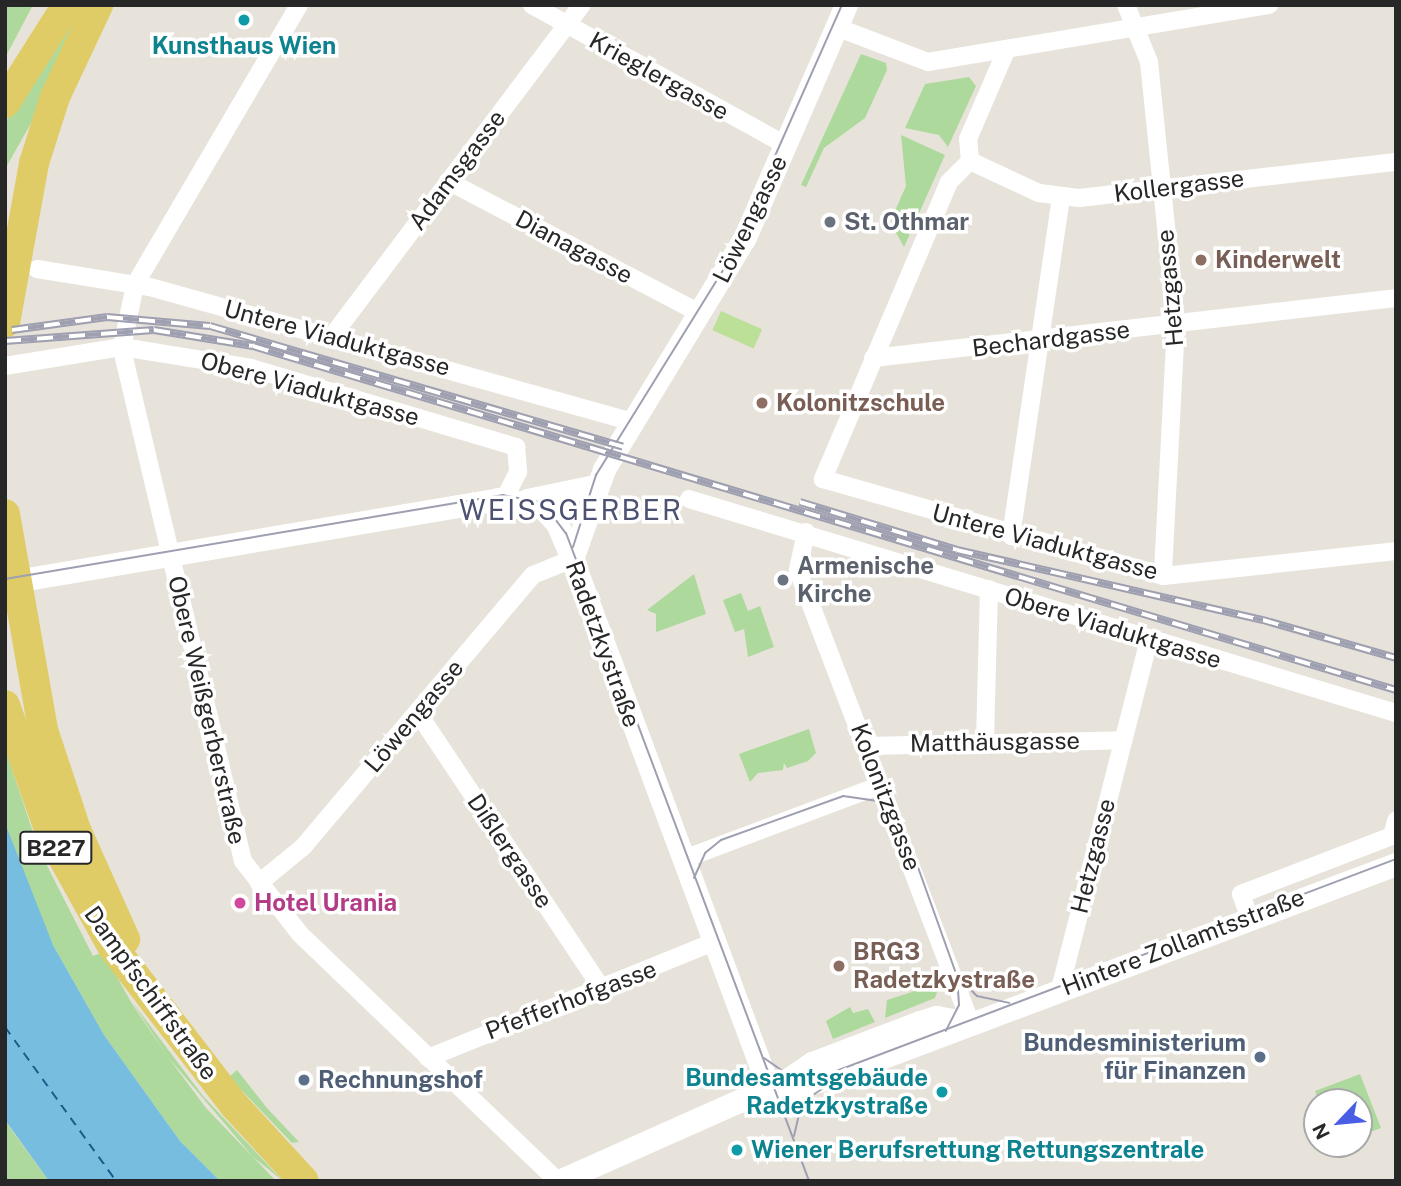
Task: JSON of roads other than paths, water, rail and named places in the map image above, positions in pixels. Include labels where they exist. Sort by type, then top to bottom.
[{"type":"main road","points":[[5,103],[67,5]]},
{"type":"main road","points":[[5,323],[34,163],[55,97],[98,5]]},
{"type":"main road","name":"B227","points":[[5,514],[8,584],[31,681],[58,776],[139,975]]},
{"type":"main road","name":"Dampfschiffstraße","points":[[5,705],[31,788],[70,878],[112,946],[139,975],[197,1059],[304,1181]]},
{"type":"street","name":"Obere Weißgerberstraße","points":[[299,5],[135,285],[122,347],[236,843],[256,879],[300,934],[559,1181]]},
{"type":"street","name":"Krieglergasse","points":[[532,5],[786,146]]},
{"type":"street","name":"Adamsgasse","points":[[333,335],[582,5]]},
{"type":"street","name":"Löwengasse","points":[[256,879],[303,847],[533,575],[572,559],[595,486],[699,313],[732,264],[846,5]]},
{"type":"street","name":"Hetzgasse","points":[[1126,5],[1149,62],[1176,324],[1163,576]]},
{"type":"street","points":[[836,27],[919,61],[1005,53],[1133,27],[1269,5]]},
{"type":"street","points":[[873,358],[949,182],[970,160],[968,139],[1005,53]]},
{"type":"street","name":"Kollergasse","points":[[970,160],[1061,198],[1396,162]]},
{"type":"street","name":"Dianagasse","points":[[448,181],[699,313]]},
{"type":"street","points":[[1011,536],[1061,198]]},
{"type":"street","name":"Untere Viaduktgasse","points":[[37,269],[135,285],[333,335],[633,422]]},
{"type":"street","name":"Bechardgasse","points":[[873,358],[1040,343],[1396,298]]},
{"type":"street","name":"Obere Viaduktgasse","points":[[5,366],[122,347],[251,368],[516,447],[516,499]]},
{"type":"street","name":"Untere Viaduktgasse","points":[[873,358],[823,480],[1011,536],[1163,576],[1396,551]]},
{"type":"street","points":[[8,584],[170,554],[595,486]]},
{"type":"street","name":"Radetzkystraße","points":[[516,499],[554,518],[572,559],[770,1091]]},
{"type":"street","name":"Obere Viaduktgasse","points":[[689,499],[806,532],[1149,641],[1396,713]]},
{"type":"street","name":"Kolonitzgasse","points":[[806,532],[799,572],[868,746],[971,1023]]},
{"type":"street","points":[[985,741],[989,589]]},
{"type":"street","name":"Hetzgasse","points":[[1060,989],[1149,641]]},
{"type":"street","name":"Dißlergasse","points":[[418,713],[602,989]]},
{"type":"street","name":"Matthäusgasse","points":[[868,746],[985,741],[1123,740]]},
{"type":"street","points":[[684,859],[881,785]]},
{"type":"street","points":[[1250,916],[1241,894],[1392,836],[1396,821]]},
{"type":"street","name":"Hintere Zollamtsstraße","points":[[559,1181],[770,1091],[825,1079],[1396,863]]},
{"type":"street","name":"Pfefferhofgasse","points":[[428,1058],[714,942]]},
{"type":"water","points":[[5,823],[53,945],[104,1035],[180,1141],[220,1181],[49,1181],[5,1120]]},
{"type":"tram line","points":[[573,547],[596,475],[728,262],[842,5]]},
{"type":"tram line","points":[[5,579],[503,495],[543,503],[566,533],[809,1181]]},
{"type":"tram line","points":[[694,878],[705,853],[721,840],[843,796],[880,801],[905,831],[957,976],[959,1005],[946,1031]]},
{"type":"tram line","points":[[764,1058],[791,1077],[823,1076],[1396,859]]},
{"type":"tram line","points":[[959,978],[977,996],[1009,1003]]},
{"type":"tram line","points":[[794,1136],[802,1102],[836,1080]]},
{"type":"railway","points":[[12,330],[107,317],[210,326],[623,447]]},
{"type":"railway","points":[[5,341],[154,330],[253,346],[1396,690]]},
{"type":"railway","points":[[800,502],[957,550],[1263,620],[1396,658]]},
{"type":"place","name":"Kunsthaus Wien","points":[[244,20]]},
{"type":"place","name":"St. Othmar","points":[[830,222]]},
{"type":"place","name":"Kinderwelt","points":[[1201,260]]},
{"type":"place","name":"Kolonitzschule","points":[[762,403]]},
{"type":"place","name":"Armenische Kirche","points":[[783,580]]},
{"type":"place","name":"Hotel Urania","points":[[240,903]]},
{"type":"place","name":"BRG3 Radetzkystraße","points":[[839,966]]},
{"type":"place","name":"Bundesministerium für Finanzen","points":[[1260,1057]]},
{"type":"place","name":"Rechnungshof","points":[[304,1080]]},
{"type":"place","name":"Bundesamtsgebäude Radetzkystraße","points":[[942,1092]]},
{"type":"place","name":"Wiener Berufsrettung Rettungszentrale","points":[[737,1150]]},
{"type":"district","name":"WEISSGERBER","points":[[571,510]]}]
